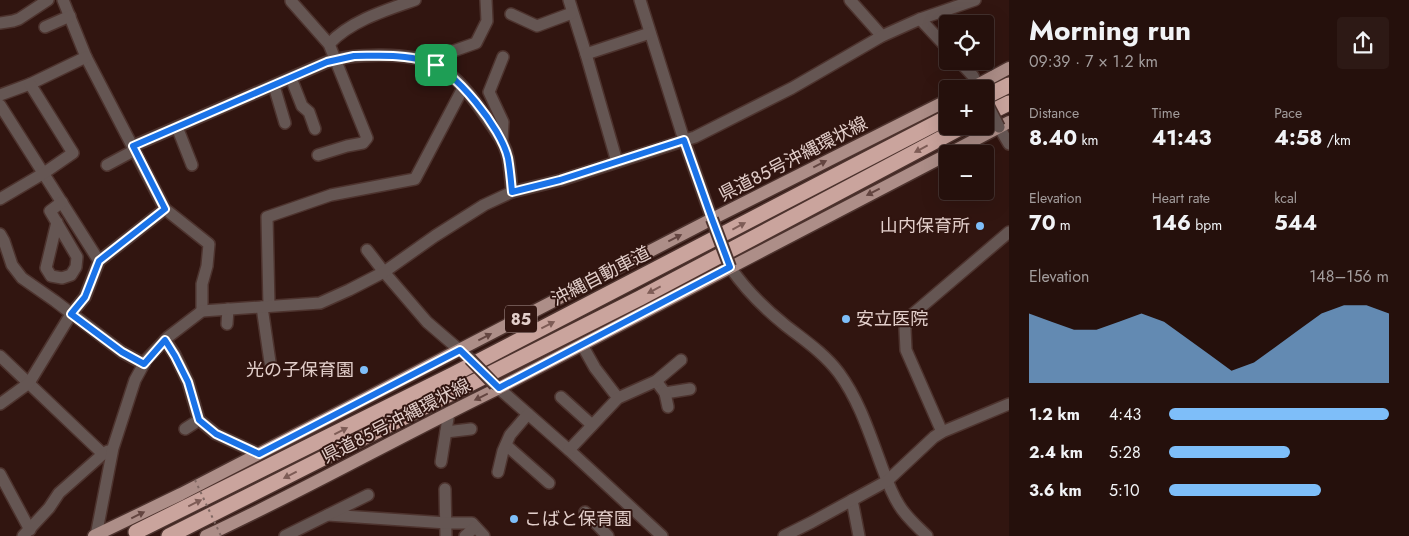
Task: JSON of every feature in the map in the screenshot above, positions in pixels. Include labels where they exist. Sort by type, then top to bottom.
[{"type":"highway","points":[[994,88],[1009,85]]},
{"type":"highway","points":[[994,110],[1009,103]]},
{"type":"highway","name":"沖縄自動車道","points":[[136,532],[454,374],[939,122]]},
{"type":"highway","name":"沖縄自動車道","points":[[169,536],[640,298],[947,135]]},
{"type":"main road","points":[[994,80],[1009,68]]},
{"type":"main road","name":"県道85号沖縄環状線","points":[[95,536],[181,494],[712,219],[939,105]]},
{"type":"main road","name":"県道85号沖縄環状線","points":[[965,145],[1004,124]]},
{"type":"main road","name":"県道85号沖縄環状線","points":[[206,536],[297,491],[939,159]]},
{"type":"street","points":[[0,23],[19,19],[48,0]]},
{"type":"street","points":[[63,0],[86,57],[165,209],[209,244],[207,266],[202,284],[202,310]]},
{"type":"street","points":[[329,44],[372,14],[415,0]]},
{"type":"street","points":[[425,61],[476,43],[487,21],[486,0]]},
{"type":"street","points":[[569,0],[617,162]]},
{"type":"street","points":[[640,0],[684,140],[730,267],[770,312],[820,352],[839,374],[863,416],[895,498],[902,510],[927,536]]},
{"type":"street","points":[[850,0],[882,36]]},
{"type":"street","points":[[95,536],[108,451],[135,380],[144,364],[165,340],[202,310],[320,303],[384,272],[457,221],[484,205],[512,192],[560,180],[695,137],[792,88],[882,36],[920,19],[975,0]]},
{"type":"street","points":[[291,1],[329,44],[367,138],[363,143],[318,155]]},
{"type":"street","points":[[511,14],[538,26],[572,13]]},
{"type":"street","points":[[45,27],[70,16]]},
{"type":"street","points":[[920,19],[939,39]]},
{"type":"street","points":[[586,54],[650,33]]},
{"type":"street","points":[[107,166],[134,148],[177,127],[335,59],[354,56],[408,57],[436,65],[448,73],[475,101],[502,142],[508,158],[512,192]]},
{"type":"street","points":[[0,95],[30,84],[86,57]]},
{"type":"street","points":[[502,142],[502,122],[489,92],[503,57]]},
{"type":"street","points":[[291,78],[302,106],[309,112],[315,129]]},
{"type":"street","points":[[0,199],[73,153],[30,84]]},
{"type":"street","points":[[274,86],[286,123]]},
{"type":"street","points":[[270,362],[265,306],[267,217],[331,195],[415,179],[463,88]]},
{"type":"street","points":[[0,105],[99,261]]},
{"type":"street","points":[[994,111],[1004,124],[1009,144]]},
{"type":"street","points":[[177,127],[192,165]]},
{"type":"street","points":[[57,222],[50,210],[62,202]]},
{"type":"street","points":[[0,404],[29,383],[71,314],[85,297],[99,261],[165,209]]},
{"type":"street","points":[[942,432],[906,350],[905,329],[907,319],[1009,232]]},
{"type":"street","points":[[0,234],[12,266],[22,278],[122,352],[144,364]]},
{"type":"street","points":[[367,250],[426,322],[470,359],[497,387],[662,536]]},
{"type":"street","points":[[227,324],[228,309]]},
{"type":"street","points":[[165,340],[188,382],[199,420],[216,434],[259,454]]},
{"type":"street","points":[[582,344],[595,368],[618,398]]},
{"type":"street","points":[[0,356],[108,451]]},
{"type":"street","points":[[569,450],[618,398],[656,381],[681,360]]},
{"type":"street","points":[[656,381],[665,393],[668,407]]},
{"type":"street","points":[[665,393],[690,389]]},
{"type":"street","points":[[561,396],[592,425]]},
{"type":"street","points":[[784,536],[887,481],[934,436],[1009,404]]},
{"type":"street","points":[[441,462],[449,412]]},
{"type":"street","points":[[498,472],[510,435],[528,414]]},
{"type":"street","points":[[185,428],[199,420]]},
{"type":"street","points":[[446,432],[471,429]]},
{"type":"street","points":[[506,445],[549,483]]},
{"type":"street","points":[[0,474],[26,533],[49,508],[59,493],[108,451]]},
{"type":"street","points":[[445,489],[446,536]]},
{"type":"street","points":[[285,536],[368,495]]},
{"type":"street","points":[[852,500],[859,536]]},
{"type":"street","points":[[585,512],[608,536]]},
{"type":"street","points":[[328,515],[472,523],[480,532],[465,536]]},
{"type":"path","points":[[194,480],[221,536]]},
{"type":"place","name":"山内保育所","points":[[980,226]]},
{"type":"place","name":"安立医院","points":[[846,319]]},
{"type":"place","name":"光の子保育園","points":[[364,370]]},
{"type":"place","name":"こばと保育園","points":[[514,519]]},
{"type":"route","points":[[354,56],[408,57],[436,65],[448,73],[475,101],[500,138],[508,158],[512,192],[560,180],[684,140],[730,267],[499,388],[460,350],[259,454],[216,434],[199,420],[188,382],[165,340],[144,364],[122,352],[71,314],[85,297],[99,261],[165,209],[133,146],[335,59],[354,56]]}]
